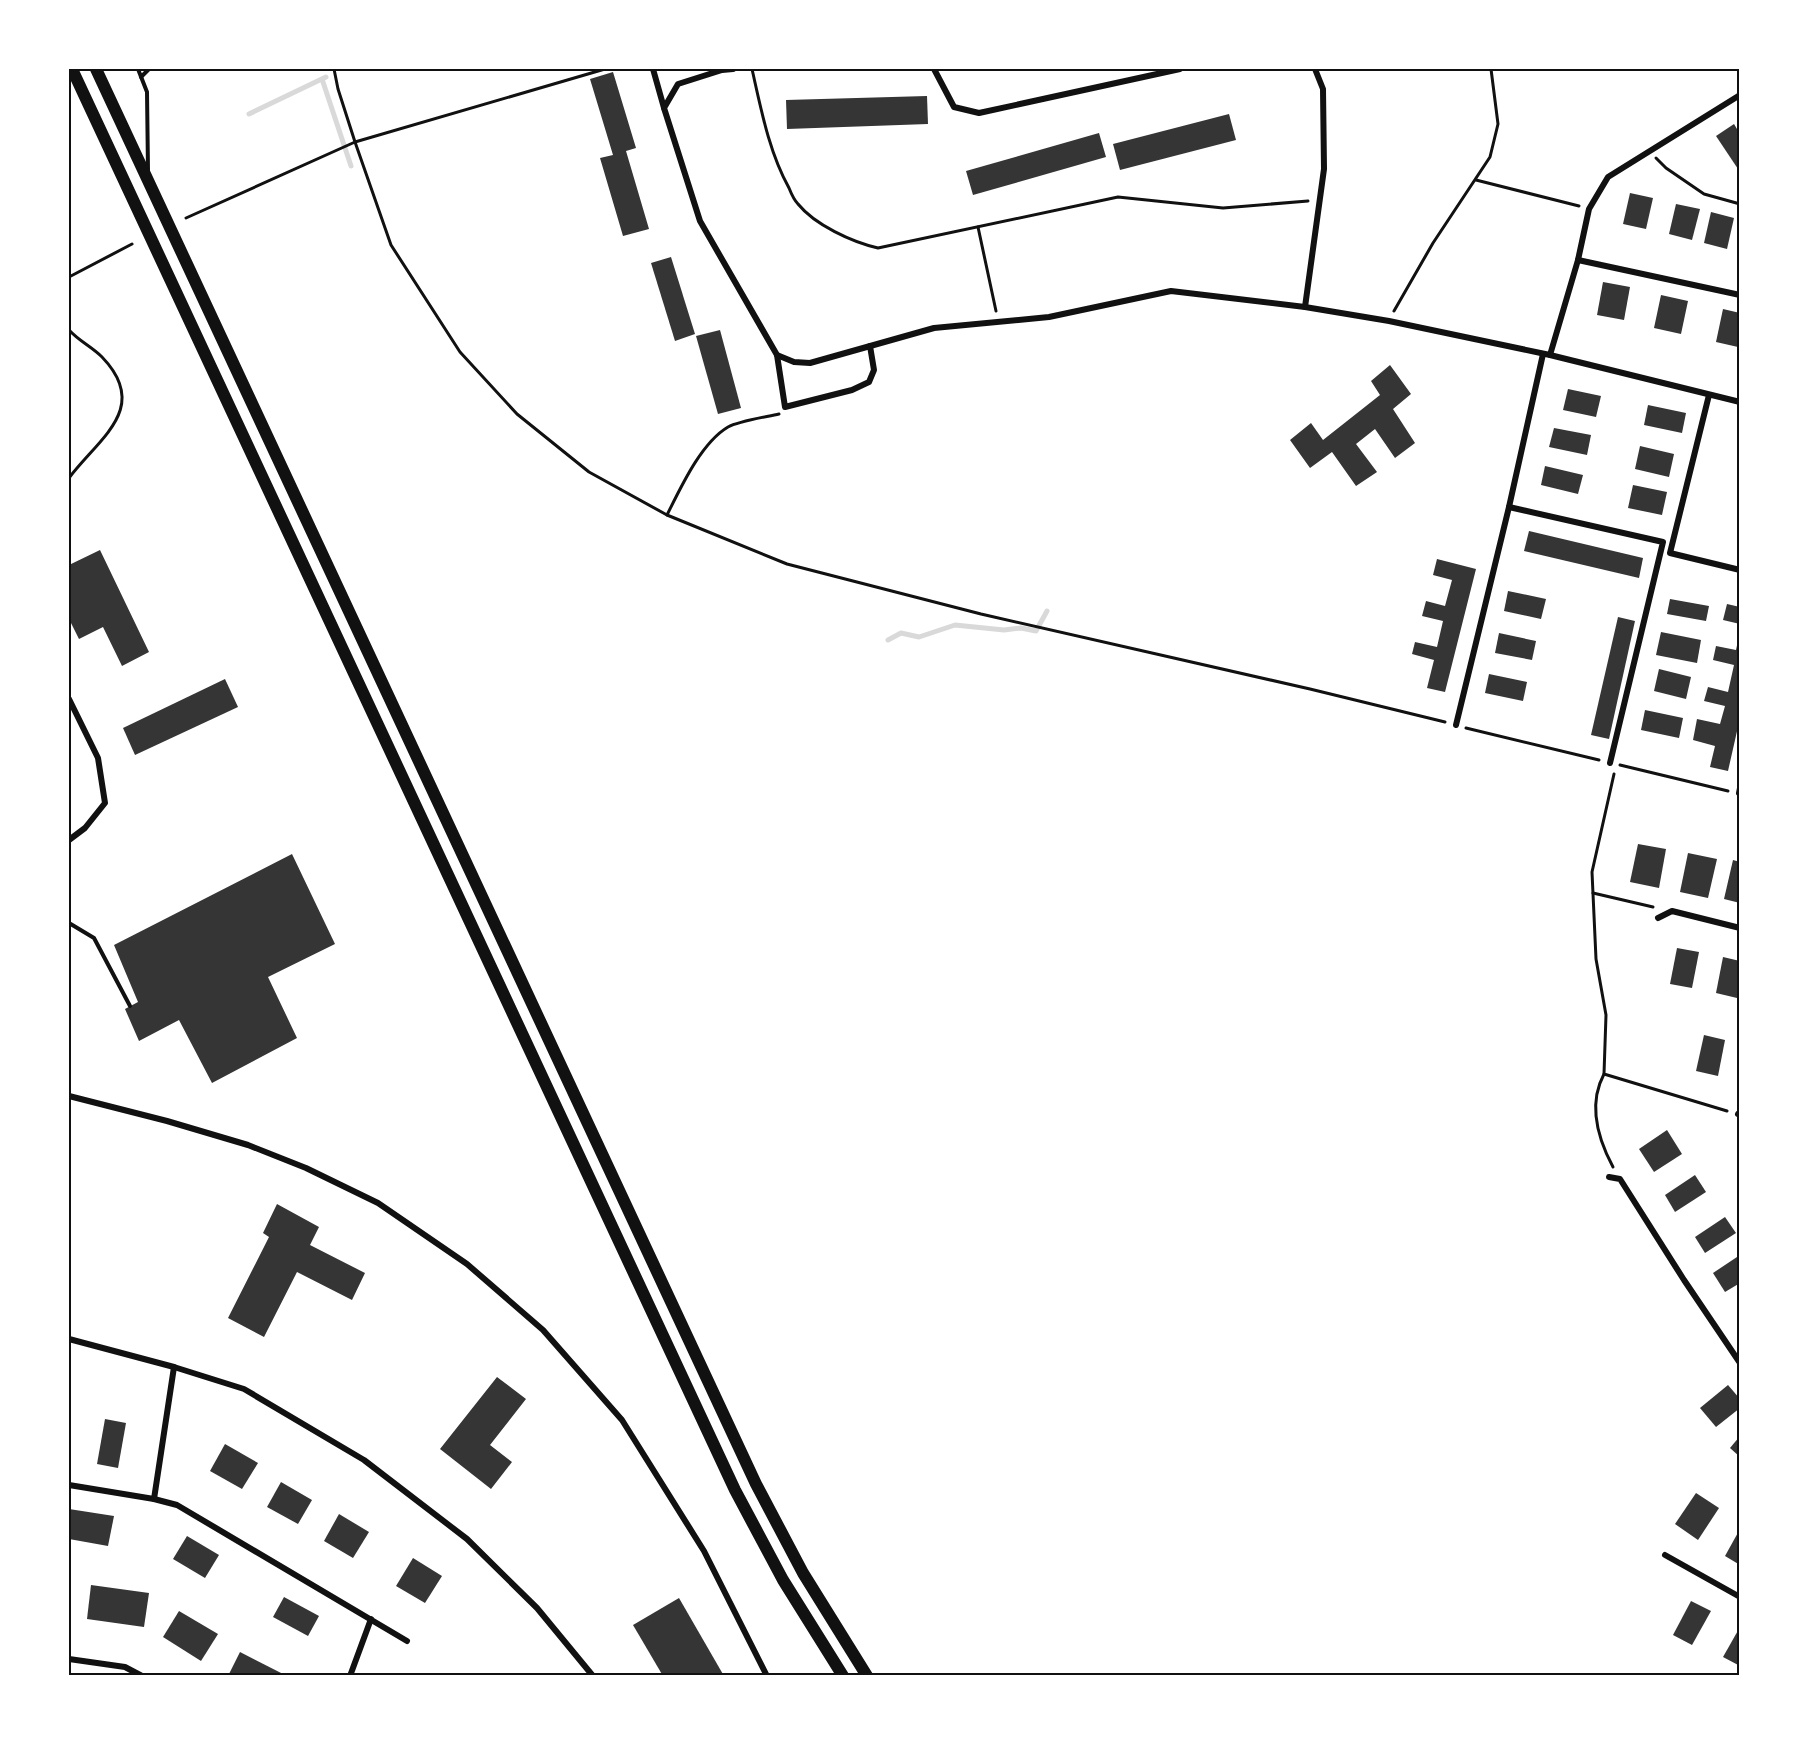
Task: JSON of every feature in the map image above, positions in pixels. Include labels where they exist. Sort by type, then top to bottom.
[{"type":"highway","points":[[72,69],[726,1470],[783,1580],[843,1676]]},
{"type":"highway","points":[[96,69],[751,1473],[803,1573],[867,1676]]},
{"type":"street","points":[[653,69],[700,221],[777,355],[785,407],[852,390],[869,382],[874,370],[870,346]]},
{"type":"street","points":[[664,108],[678,84],[722,70],[733,69]]},
{"type":"street","points":[[934,69],[954,107],[979,113],[1180,69]]},
{"type":"street","points":[[1305,307],[1324,170],[1323,88],[1315,69]]},
{"type":"street","points":[[1456,725],[1546,355],[1578,260],[1589,209],[1608,177],[1740,94]]},
{"type":"street","points":[[1578,260],[1740,295]]},
{"type":"street","points":[[777,355],[794,362],[810,363],[934,328],[1049,317],[1171,291],[1305,307],[1389,321],[1546,355],[1740,402]]},
{"type":"street","points":[[1671,553],[1709,395]]},
{"type":"street","points":[[1509,507],[1663,542],[1671,553],[1740,570]]},
{"type":"street","points":[[1610,763],[1663,542]]},
{"type":"street","points":[[69,699],[98,758],[105,803],[85,828],[69,840]]},
{"type":"street","points":[[1658,918],[1672,911],[1740,928]]},
{"type":"street","points":[[69,1096],[248,1145],[306,1168],[378,1203],[467,1264],[543,1330],[622,1420],[704,1551],[767,1676]]},
{"type":"street","points":[[1609,1177],[1620,1179],[1740,1363]]},
{"type":"street","points":[[69,1339],[174,1367],[244,1389],[364,1460],[467,1539],[537,1608],[593,1676]]},
{"type":"street","points":[[154,1499],[174,1367]]},
{"type":"street","points":[[69,1485],[177,1505],[407,1641]]},
{"type":"street","points":[[1665,1555],[1740,1597]]},
{"type":"street","points":[[350,1676],[371,1619]]},
{"type":"street","points":[[69,1659],[125,1667],[142,1676]]},
{"type":"lane","points":[[138,69],[147,92],[148,181]]},
{"type":"lane","points":[[141,78],[149,69]]},
{"type":"lane","points":[[69,923],[94,938],[130,1006]]},
{"type":"path","points":[[334,69],[355,142],[392,245],[460,352],[517,414],[589,472],[667,514],[787,564],[981,614],[1298,686],[1610,763]]},
{"type":"path","points":[[186,218],[355,142],[606,69]]},
{"type":"path","points":[[752,69],[764,123],[783,177],[797,204],[824,226],[858,244],[878,248],[911,243],[978,226],[1118,197],[1223,208],[1320,200]]},
{"type":"path","points":[[1389,321],[1433,243],[1490,157],[1498,123],[1491,69]]},
{"type":"path","points":[[1650,151],[1666,168],[1704,194],[1740,204]]},
{"type":"path","points":[[1476,180],[1589,209]]},
{"type":"path","points":[[978,226],[999,322]]},
{"type":"path","points":[[69,278],[132,244]]},
{"type":"path","points":[[69,330],[102,356],[115,373],[124,395],[120,413],[107,434],[69,478]]},
{"type":"path","points":[[667,514],[689,471],[713,440],[729,426],[779,414],[785,407]]},
{"type":"path","points":[[1620,1179],[1603,1149],[1596,1118],[1598,1085],[1604,1074],[1606,1014],[1596,959],[1592,872],[1616,764],[1739,790]]},
{"type":"path","points":[[1593,893],[1672,911]]},
{"type":"path","points":[[1604,1074],[1739,1115]]},
{"type":"building","points":[[613,72],[636,148],[626,151],[649,229],[623,236],[600,158],[613,155],[590,79]]},
{"type":"building","points":[[927,96],[928,124],[787,129],[786,100]]},
{"type":"building","points":[[1229,114],[1236,140],[1120,170],[1113,144]]},
{"type":"building","points":[[1734,124],[1740,134],[1740,168],[1738,169],[1716,136]]},
{"type":"building","points":[[1099,133],[1106,157],[973,195],[966,171]]},
{"type":"building","points":[[1630,193],[1653,198],[1646,229],[1623,224]]},
{"type":"building","points":[[1676,204],[1700,209],[1692,240],[1669,234]]},
{"type":"building","points":[[1711,212],[1734,218],[1727,249],[1704,243]]},
{"type":"building","points":[[671,257],[695,334],[675,341],[651,263]]},
{"type":"building","points":[[1603,282],[1630,287],[1624,320],[1597,315]]},
{"type":"building","points":[[1661,295],[1688,301],[1681,334],[1654,328]]},
{"type":"building","points":[[1723,309],[1740,313],[1738,347],[1716,342]]},
{"type":"building","points":[[720,330],[741,408],[718,414],[696,336]]},
{"type":"building","points":[[1390,365],[1411,394],[1393,409],[1415,443],[1395,458],[1375,429],[1356,444],[1377,472],[1356,486],[1332,452],[1310,468],[1290,440],[1311,423],[1323,440],[1380,395],[1371,381]]},
{"type":"building","points":[[1568,389],[1601,396],[1596,417],[1563,410]]},
{"type":"building","points":[[1648,405],[1686,413],[1682,433],[1644,425]]},
{"type":"building","points":[[1554,428],[1591,435],[1587,455],[1549,447]]},
{"type":"building","points":[[1640,446],[1674,454],[1669,477],[1635,469]]},
{"type":"building","points":[[1545,466],[1583,475],[1578,494],[1541,485]]},
{"type":"building","points":[[1633,485],[1667,492],[1662,515],[1628,508]]},
{"type":"building","points":[[1529,531],[1643,558],[1639,578],[1524,551]]},
{"type":"building","points":[[100,550],[149,652],[122,666],[103,627],[79,639],[69,619],[69,565]]},
{"type":"building","points":[[1437,559],[1476,569],[1445,692],[1427,688],[1434,660],[1412,654],[1415,642],[1437,647],[1443,621],[1422,616],[1426,601],[1445,606],[1452,580],[1433,575]]},
{"type":"building","points":[[1508,591],[1546,599],[1541,619],[1504,611]]},
{"type":"building","points":[[1670,599],[1709,606],[1706,621],[1667,614]]},
{"type":"building","points":[[1727,604],[1740,607],[1740,624],[1723,620]]},
{"type":"building","points":[[1618,617],[1635,621],[1609,739],[1591,735]]},
{"type":"building","points":[[1661,632],[1701,640],[1697,663],[1656,655]]},
{"type":"building","points":[[1499,633],[1536,641],[1532,660],[1495,653]]},
{"type":"building","points":[[1739,636],[1740,718],[1728,771],[1710,767],[1715,746],[1693,740],[1697,719],[1720,724],[1725,706],[1704,701],[1708,687],[1728,692],[1734,665],[1713,660],[1716,646],[1736,650]]},
{"type":"building","points":[[1659,669],[1691,677],[1686,699],[1654,691]]},
{"type":"building","points":[[1489,674],[1527,682],[1523,701],[1485,693]]},
{"type":"building","points":[[225,679],[238,707],[135,755],[123,728]]},
{"type":"building","points":[[1645,710],[1683,718],[1679,738],[1641,730]]},
{"type":"building","points":[[1638,844],[1666,849],[1659,888],[1630,882]]},
{"type":"building","points":[[1688,853],[1717,859],[1708,898],[1680,892]]},
{"type":"building","points":[[292,854],[335,944],[268,977],[297,1038],[212,1083],[179,1020],[139,1041],[125,1009],[138,1002],[114,945]]},
{"type":"building","points":[[1733,860],[1740,862],[1740,903],[1724,899]]},
{"type":"building","points":[[1677,948],[1699,952],[1692,988],[1670,984]]},
{"type":"building","points":[[1723,957],[1740,961],[1740,984],[1737,998],[1716,993]]},
{"type":"building","points":[[1704,1035],[1725,1040],[1718,1076],[1696,1071]]},
{"type":"building","points":[[1667,1130],[1682,1154],[1654,1172],[1639,1149]]},
{"type":"building","points":[[1695,1175],[1706,1192],[1675,1212],[1665,1195]]},
{"type":"building","points":[[277,1204],[319,1227],[310,1245],[365,1273],[352,1300],[297,1272],[264,1337],[228,1318],[269,1237],[263,1233]]},
{"type":"building","points":[[1725,1217],[1736,1233],[1705,1253],[1695,1237]]},
{"type":"building","points":[[1740,1255],[1740,1283],[1725,1292],[1713,1273]]},
{"type":"building","points":[[497,1377],[526,1399],[490,1445],[512,1462],[491,1489],[440,1449]]},
{"type":"building","points":[[1728,1385],[1740,1399],[1740,1408],[1716,1427],[1700,1408]]},
{"type":"building","points":[[105,1419],[126,1423],[118,1468],[97,1464]]},
{"type":"building","points":[[1740,1436],[1740,1457],[1730,1448]]},
{"type":"building","points":[[225,1444],[258,1463],[242,1489],[210,1471]]},
{"type":"building","points":[[281,1482],[312,1500],[298,1524],[267,1507]]},
{"type":"building","points":[[1696,1493],[1719,1508],[1698,1540],[1675,1524]]},
{"type":"building","points":[[69,1509],[114,1516],[108,1546],[69,1539]]},
{"type":"building","points":[[339,1514],[369,1532],[353,1558],[324,1541]]},
{"type":"building","points":[[1740,1529],[1740,1565],[1725,1556]]},
{"type":"building","points":[[187,1536],[219,1555],[205,1578],[173,1559]]},
{"type":"building","points":[[413,1558],[442,1576],[425,1603],[396,1586]]},
{"type":"building","points":[[91,1585],[149,1593],[144,1627],[87,1619]]},
{"type":"building","points":[[284,1597],[319,1616],[308,1636],[273,1617]]},
{"type":"building","points":[[679,1598],[724,1676],[663,1676],[633,1625]]},
{"type":"building","points":[[1691,1601],[1711,1611],[1692,1645],[1673,1635]]},
{"type":"building","points":[[179,1611],[218,1634],[201,1661],[163,1637]]},
{"type":"building","points":[[1740,1627],[1740,1666],[1723,1657]]},
{"type":"building","points":[[240,1652],[287,1676],[228,1676]]},
{"type":"waterway","points":[[249,114],[326,77]]},
{"type":"waterway","points":[[322,79],[351,166]]},
{"type":"waterway","points":[[888,640],[901,633],[919,637],[955,625],[1004,630],[1021,628],[1036,631],[1047,611]]}]
